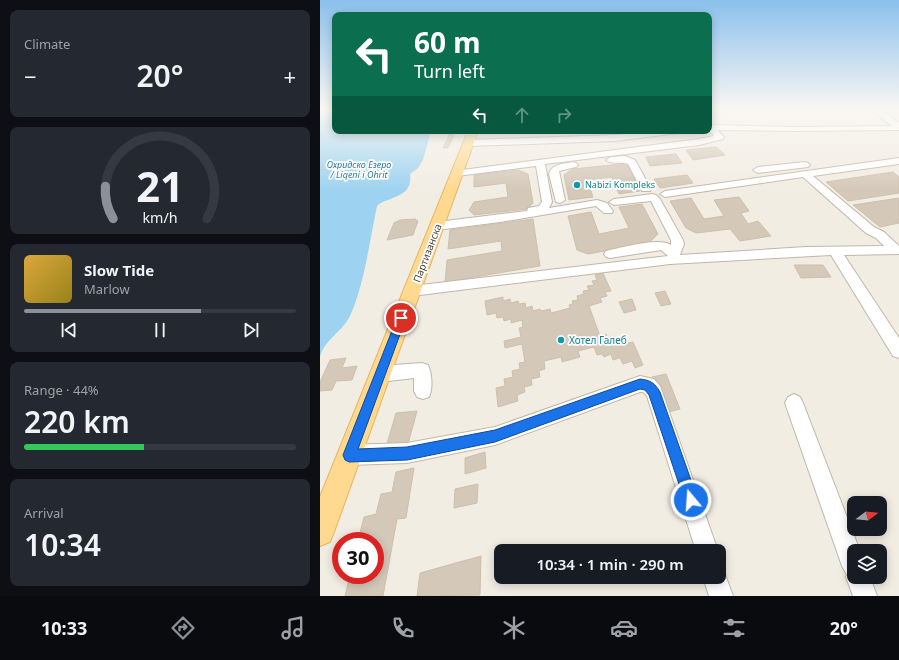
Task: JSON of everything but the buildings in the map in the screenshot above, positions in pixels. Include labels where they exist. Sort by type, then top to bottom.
[{"type":"main road","name":"Партизанска","points":[[320,532],[471,137]]},
{"type":"street","points":[[471,137],[615,138],[635,136]]},
{"type":"street","points":[[560,200],[554,174],[555,170],[560,167],[591,159],[720,138],[718,136]]},
{"type":"street","points":[[758,170],[893,152]]},
{"type":"street","points":[[457,173],[540,162],[625,159],[632,162],[646,188]]},
{"type":"street","points":[[665,194],[899,161]]},
{"type":"street","points":[[438,224],[543,209],[546,202],[540,162]]},
{"type":"street","points":[[804,174],[870,230],[880,234],[897,250]]},
{"type":"street","points":[[438,224],[500,219],[597,203],[611,207],[652,197],[655,199],[677,240],[678,244],[675,257]]},
{"type":"street","points":[[610,254],[664,246],[675,257]]},
{"type":"street","points":[[412,291],[675,257],[834,250],[897,250]]},
{"type":"street","points":[[834,250],[899,351]]},
{"type":"street","points":[[380,374],[422,370],[423,391]]},
{"type":"street","points":[[349,455],[407,453],[495,436],[640,384],[648,385],[654,392],[705,544]]},
{"type":"street","points":[[794,403],[847,547]]},
{"type":"street","points":[[717,584],[721,596]]},
{"type":"street","points":[[861,584],[865,596]]},
{"type":"water","name":"Охридско Езеро / Liqeni i Ohrit","points":[[320,136],[430,136],[423,160],[418,168],[410,174],[410,181],[405,191],[377,206],[363,277],[355,304],[347,322],[325,346],[320,357]]},
{"type":"place","name":"Nabizi Kompleks","points":[[577,185]]},
{"type":"place","name":"Хотел Галеб","points":[[561,340]]},
{"type":"route","points":[[401,318],[349,455],[407,453],[495,436],[640,384],[648,385],[654,392],[691,500]]}]
